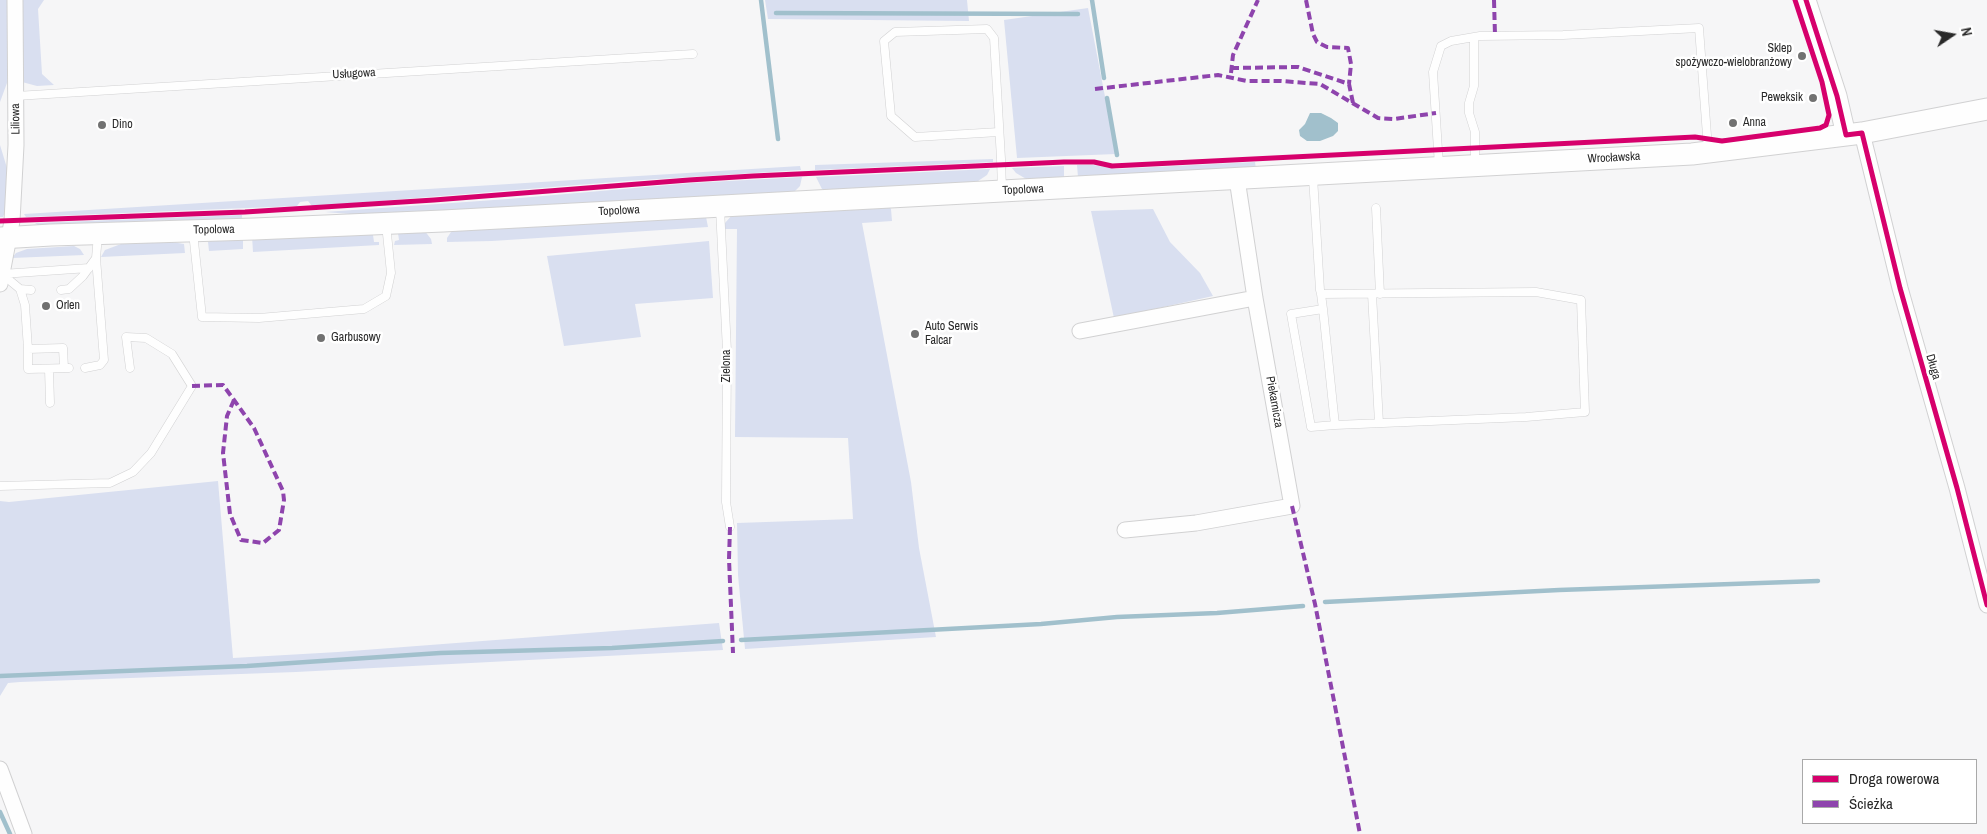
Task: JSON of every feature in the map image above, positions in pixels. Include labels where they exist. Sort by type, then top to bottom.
[{"type":"main road","name":"Wrocławska","points":[[1237,179],[1708,152],[1854,134],[1987,109]]},
{"type":"main road","name":"Topolowa","points":[[4,238],[98,233],[254,229],[1237,179]]},
{"type":"street","name":"Liliowa","points":[[1,279],[4,238],[12,221],[16,145],[15,0]]},
{"type":"street","name":"Długa","points":[[1806,0],[1835,89],[1854,134],[1957,488],[1987,605]]},
{"type":"street","name":"Piekarnicza","points":[[1125,530],[1196,523],[1292,506],[1255,298],[1237,179]]},
{"type":"street","points":[[1080,330],[1255,298]]},
{"type":"street","points":[[0,769],[24,834]]},
{"type":"lane","points":[[1439,168],[1433,72],[1441,46],[1451,41],[1474,37],[1562,35],[1699,28],[1708,152]]},
{"type":"lane","points":[[1000,132],[915,137],[891,116],[884,41],[896,32],[987,29],[994,38],[1000,132],[1002,191]]},
{"type":"lane","points":[[1474,37],[1474,86],[1469,113],[1475,132],[1475,166]]},
{"type":"lane","name":"Usługowa","points":[[16,96],[692,54]]},
{"type":"lane","points":[[1313,175],[1321,294],[1335,425]]},
{"type":"lane","name":"Zielona","points":[[720,206],[727,351],[726,502],[730,527]]},
{"type":"lane","points":[[1376,208],[1379,423]]},
{"type":"lane","points":[[193,230],[202,317],[259,318],[364,309],[386,296],[390,273],[386,222]]},
{"type":"lane","points":[[85,368],[100,365],[104,360],[96,258],[98,233]]},
{"type":"lane","points":[[61,290],[69,289],[96,258]]},
{"type":"lane","points":[[1,279],[89,268]]},
{"type":"lane","points":[[1,279],[20,289],[31,290]]},
{"type":"lane","points":[[20,289],[26,305],[28,370],[66,368],[63,348],[28,349]]},
{"type":"lane","points":[[1321,294],[1536,292],[1581,300],[1584,412],[1526,417],[1311,427],[1291,314],[1323,309]]},
{"type":"lane","points":[[0,486],[110,483],[133,472],[151,453],[192,386],[172,354],[146,338],[126,337],[130,368]]},
{"type":"lane","points":[[49,369],[50,403]]},
{"type":"shaded area","points":[[0,0],[7,0],[7,83],[0,102]]},
{"type":"shaded area","points":[[20,0],[44,0],[38,9],[42,74],[54,85],[37,86],[22,82]]},
{"type":"shaded area","points":[[765,0],[967,0],[969,21],[768,19]]},
{"type":"shaded area","points":[[1088,8],[1116,154],[1017,158],[1004,20]]},
{"type":"shaded area","points":[[1310,113],[1321,113],[1331,118],[1338,123],[1338,131],[1333,136],[1320,141],[1307,141],[1300,136],[1299,130],[1305,124]]},
{"type":"shaded area","points":[[0,145],[7,168],[7,207],[3,217],[0,217]]},
{"type":"shaded area","points":[[993,159],[993,162],[815,170],[815,165]]},
{"type":"shaded area","points":[[1255,162],[1256,169],[1078,177],[1077,165],[1093,165],[1116,169]]},
{"type":"shaded area","points":[[800,166],[801,170],[627,181],[312,206],[308,201],[300,202],[297,206],[26,217],[24,214]]},
{"type":"shaded area","points":[[1064,166],[1064,178],[1028,180],[1016,173],[1012,168]]},
{"type":"shaded area","points":[[990,169],[987,175],[972,185],[828,192],[822,189],[816,177]]},
{"type":"shaded area","points":[[802,177],[800,186],[794,192],[375,216],[325,212],[692,183]]},
{"type":"shaded area","points":[[889,206],[892,221],[862,223],[911,482],[919,548],[936,637],[745,649],[738,575],[737,523],[853,519],[848,438],[735,437],[737,229],[724,229],[725,223],[733,214]]},
{"type":"shaded area","points":[[1153,209],[1170,242],[1200,273],[1213,296],[1114,318],[1091,211]]},
{"type":"shaded area","points":[[242,215],[242,222],[180,220],[39,226],[35,223]]},
{"type":"shaded area","points":[[706,217],[708,227],[492,241],[447,242],[447,238],[453,229]]},
{"type":"shaded area","points":[[424,230],[431,239],[432,244],[394,245],[395,241],[399,240],[398,233]]},
{"type":"shaded area","points":[[368,232],[373,235],[374,242],[379,242],[379,245],[253,252],[252,236]]},
{"type":"shaded area","points":[[243,237],[243,249],[209,251],[208,242]]},
{"type":"shaded area","points":[[709,241],[713,298],[635,304],[641,337],[564,346],[547,256]]},
{"type":"shaded area","points":[[172,242],[184,244],[185,253],[101,257],[105,250],[121,244]]},
{"type":"shaded area","points":[[74,246],[80,249],[84,255],[12,258],[16,253],[27,249]]},
{"type":"shaded area","points":[[218,481],[233,658],[338,652],[719,623],[723,650],[296,672],[20,682],[8,683],[0,696],[0,501],[9,502]]},
{"type":"waterway","points":[[761,0],[778,139]]},
{"type":"waterway","points":[[1092,0],[1104,78]]},
{"type":"waterway","points":[[776,13],[1078,14]]},
{"type":"waterway","points":[[1107,98],[1117,155]]},
{"type":"waterway","points":[[1325,602],[1559,590],[1818,581]]},
{"type":"waterway","points":[[741,640],[1041,624],[1117,617],[1217,613],[1303,606]]},
{"type":"waterway","points":[[0,676],[247,666],[440,653],[612,648],[723,641]]},
{"type":"waterway","points":[[0,812],[10,834]]},
{"type":"marked path","points":[[1231,73],[1233,55],[1258,0]]},
{"type":"marked path","points":[[1306,0],[1313,34],[1317,42],[1327,47],[1348,48],[1351,64],[1349,84]]},
{"type":"marked path","points":[[1494,0],[1495,35]]},
{"type":"marked path","points":[[1231,68],[1298,67],[1349,84],[1353,103]]},
{"type":"marked path","points":[[1095,89],[1218,75],[1247,81],[1320,84],[1378,118],[1394,119],[1436,113]]},
{"type":"marked path","points":[[192,386],[223,385],[234,400],[254,428],[283,491],[284,500],[279,530],[263,543],[241,540],[230,514],[223,453],[227,416],[234,400]]},
{"type":"marked path","points":[[1292,506],[1315,604],[1360,834]]},
{"type":"marked path","points":[[730,527],[729,559],[733,653]]},
{"type":"cycle path","points":[[0,221],[245,212],[753,176],[1064,162],[1094,162],[1112,166],[1695,137],[1722,141],[1820,128],[1826,125],[1829,115],[1822,82],[1795,0]]},
{"type":"cycle path","points":[[1806,0],[1837,96],[1846,135],[1862,133],[1900,288],[1957,488],[1987,605]]},
{"type":"place","name":"Sklep spożywczo-wielobranżowy","points":[[1802,56]]},
{"type":"place","name":"Peweksik","points":[[1813,98]]},
{"type":"place","name":"Anna","points":[[1733,123]]},
{"type":"place","name":"Dino","points":[[102,125]]},
{"type":"place","name":"Orlen","points":[[46,306]]},
{"type":"place","name":"Auto Serwis Falcar","points":[[915,334]]},
{"type":"place","name":"Garbusowy","points":[[321,338]]}]
